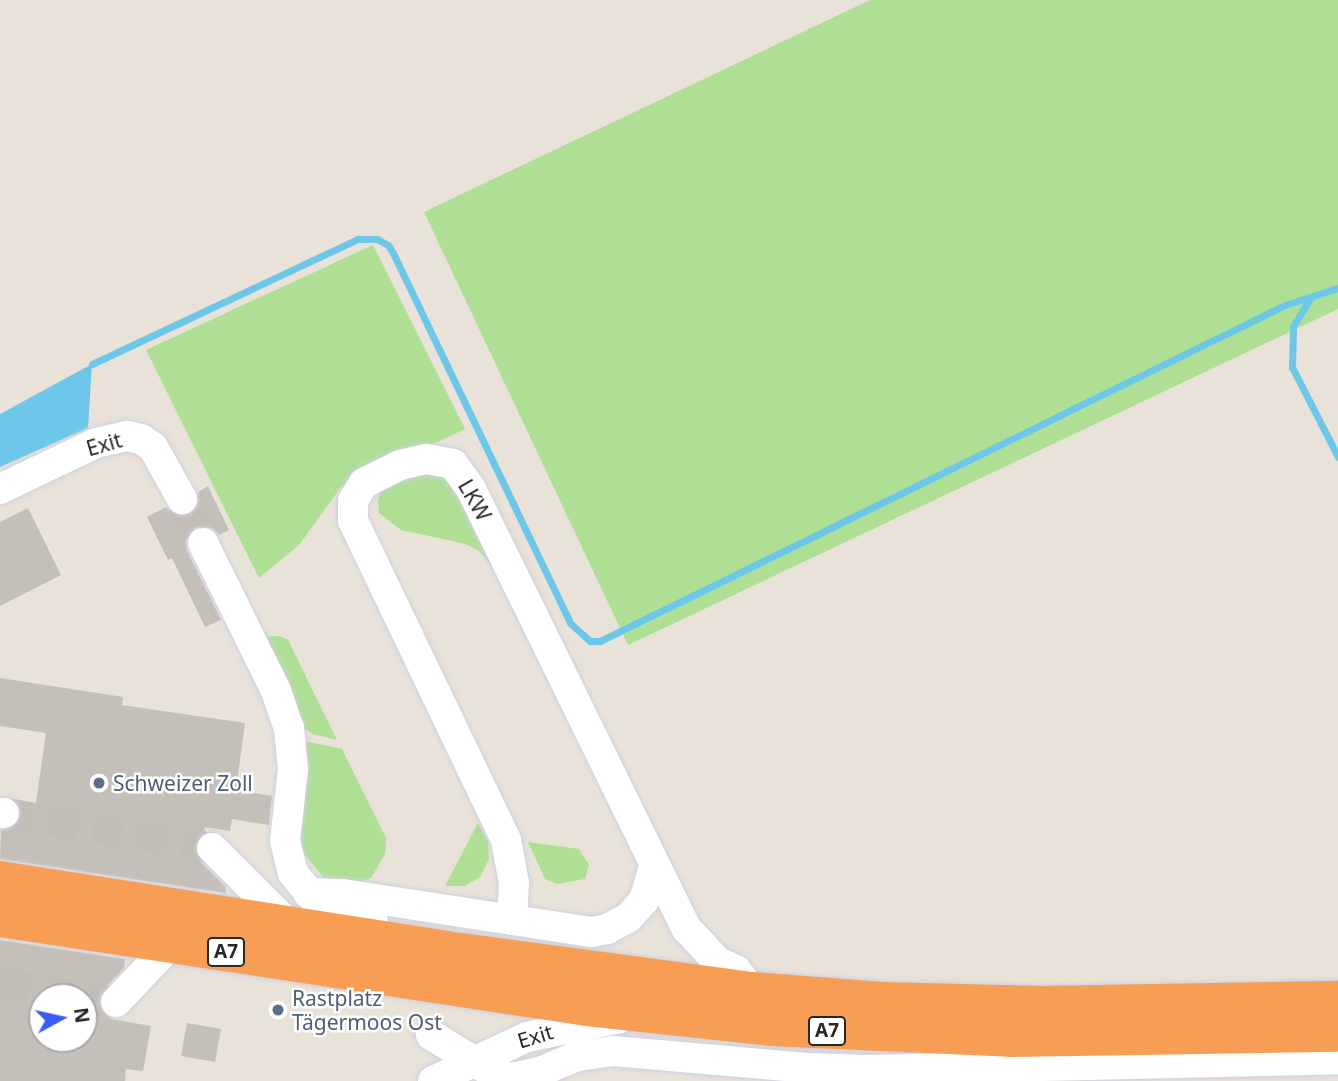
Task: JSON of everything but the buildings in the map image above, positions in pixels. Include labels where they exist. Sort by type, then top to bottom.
[{"type":"highway","name":"A7","points":[[0,880],[445,950],[752,991],[882,1001],[1043,1005],[1338,1000]]},
{"type":"highway","name":"A7","points":[[0,918],[644,1014],[798,1029],[953,1037],[1338,1033]]},
{"type":"lane","name":"Exit","points":[[0,489],[96,443],[127,436],[141,439],[153,447],[182,499]]},
{"type":"lane","name":"LKW","points":[[512,920],[514,883],[506,840],[353,521],[354,501],[364,483],[400,465],[426,458],[453,464],[471,489],[655,865],[694,938],[718,962],[736,970],[752,991]]},
{"type":"lane","points":[[203,543],[276,691],[289,729],[293,769],[286,853],[293,873],[308,893],[335,914],[420,928],[445,950]]},
{"type":"lane","points":[[212,848],[290,926]]},
{"type":"lane","points":[[308,893],[343,894],[592,932],[607,929],[628,918],[643,900],[655,865]]},
{"type":"lane","points":[[116,1002],[172,943]]},
{"type":"lane","name":"Exit","points":[[433,1081],[536,1034],[644,1014]]},
{"type":"lane","points":[[431,1035],[495,1074],[512,1078],[542,1071],[578,1056],[613,1051],[806,1068],[869,1070],[1338,1059]]},
{"type":"green space","points":[[870,0],[1338,0],[1338,309],[628,645],[424,212]]},
{"type":"green space","points":[[373,245],[465,429],[341,487],[299,545],[259,578],[146,350]]},
{"type":"green space","points":[[419,469],[453,479],[566,703],[561,706],[492,566],[480,552],[466,544],[401,530],[379,513],[378,500],[382,488]]},
{"type":"green space","points":[[279,636],[288,640],[337,740],[313,734],[301,726],[265,637]]},
{"type":"green space","points":[[305,741],[342,749],[386,838],[385,854],[371,878],[353,884],[325,879],[304,854],[300,834],[307,772]]},
{"type":"green space","points":[[478,823],[488,841],[489,859],[480,877],[465,886],[445,886]]},
{"type":"green space","points":[[528,842],[579,849],[589,865],[585,879],[557,884],[545,879]]},
{"type":"water","points":[[92,364],[88,428],[0,467],[0,414]]},
{"type":"waterway","points":[[92,364],[358,239],[377,239],[388,245],[393,253],[570,623],[590,641],[600,641],[1285,305],[1338,288]]},
{"type":"waterway","points":[[1309,300],[1293,327],[1292,367],[1338,457]]},
{"type":"tunnel","points":[[182,499],[203,543]]},
{"type":"tunnel","points":[[4,813],[212,848]]},
{"type":"tunnel","points":[[0,982],[116,1002]]},
{"type":"place","name":"Schweizer Zoll","points":[[99,783]]},
{"type":"place","name":"Rastplatz Tägermoos Ost","points":[[278,1010]]}]
